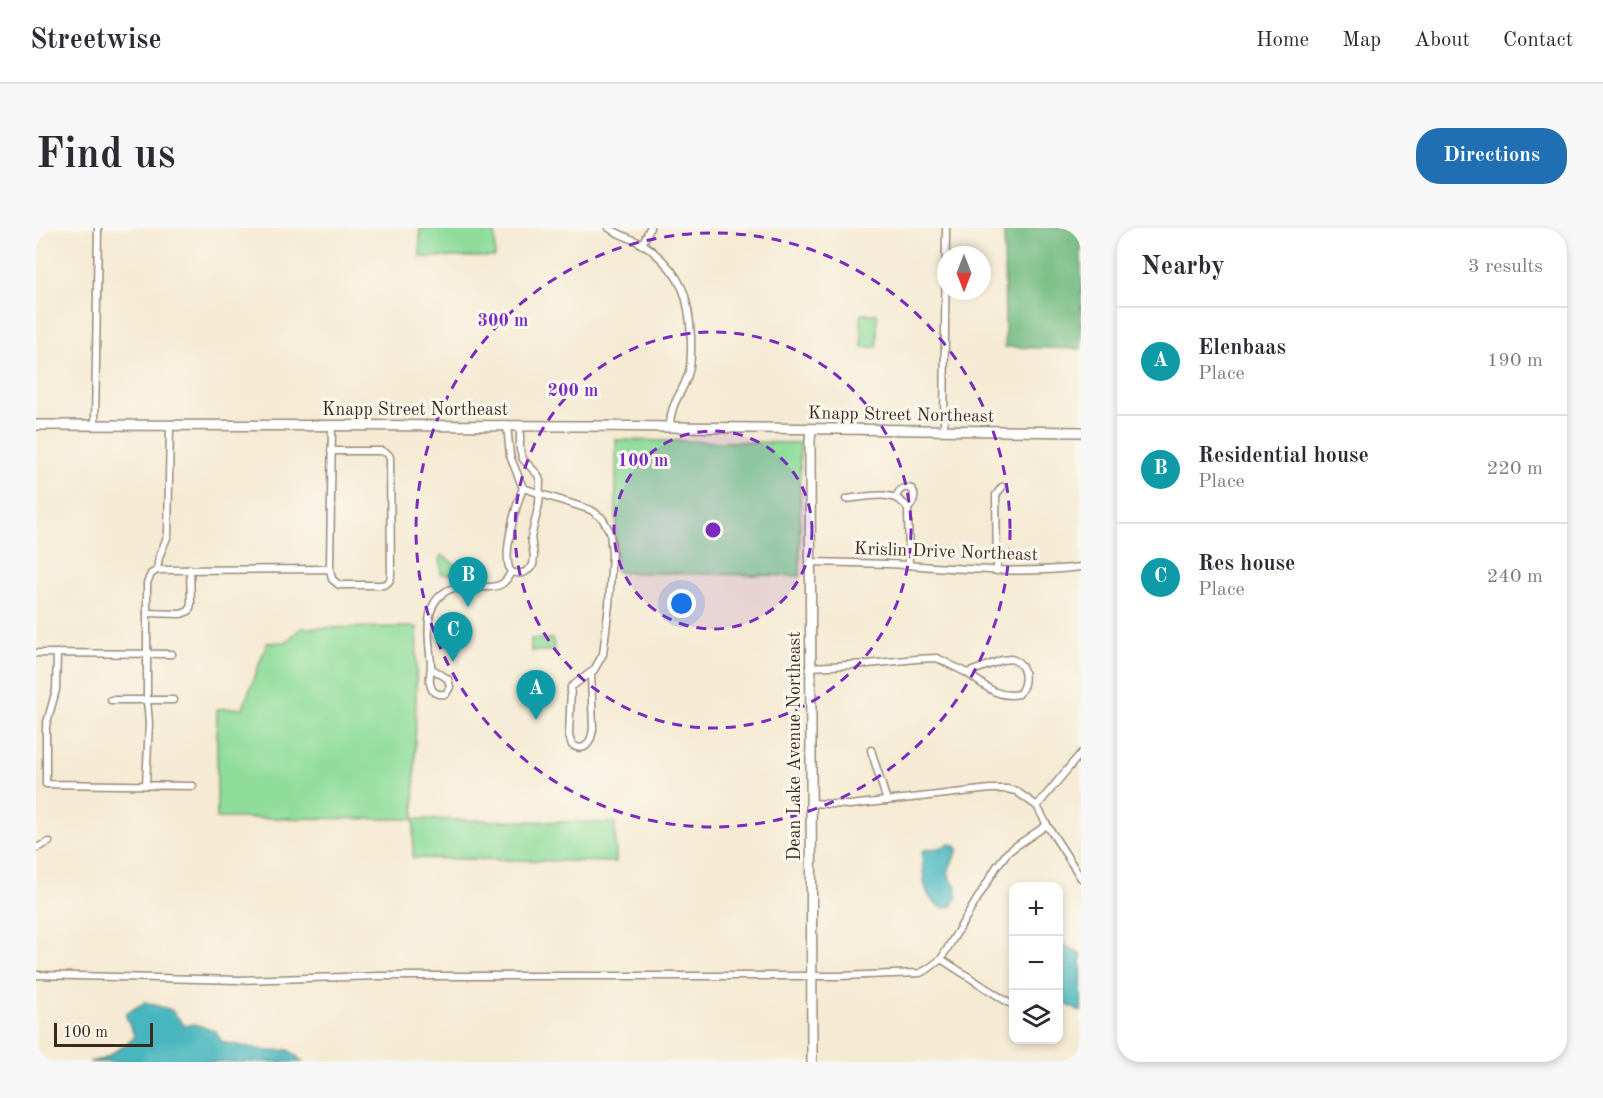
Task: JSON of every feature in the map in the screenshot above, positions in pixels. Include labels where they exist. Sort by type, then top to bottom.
[{"type":"main road","name":"Knapp Street Northeast","points":[[36,425],[520,425],[1081,432]]},
{"type":"main road","name":"Dean Lake Avenue Northeast","points":[[811,429],[812,1062]]},
{"type":"street","points":[[95,425],[98,228]]},
{"type":"street","points":[[609,228],[648,247],[673,271],[686,298],[690,318],[691,361],[688,375],[673,406],[670,427]]},
{"type":"street","points":[[642,245],[650,228]]},
{"type":"street","points":[[944,430],[946,228]]},
{"type":"street","points":[[157,570],[159,557],[168,535],[170,424]]},
{"type":"street","points":[[332,425],[330,569],[332,579],[339,585],[388,583],[391,579],[391,458],[382,451],[332,451]]},
{"type":"street","points":[[507,426],[510,456],[523,489],[510,531],[508,561],[512,572],[524,573],[533,565],[531,538],[539,504],[540,478],[523,459],[520,450],[520,425]]},
{"type":"street","points":[[997,571],[996,495],[1002,487]]},
{"type":"street","points":[[523,489],[591,510],[602,518],[610,532],[612,553],[603,654],[591,673],[571,687],[569,736],[572,745],[576,748],[589,744],[593,729],[591,673]]},
{"type":"street","points":[[896,497],[901,489],[912,489],[914,498],[908,509]]},
{"type":"street","points":[[846,499],[887,496],[896,497],[905,504],[908,509],[909,566]]},
{"type":"street","name":"Krislin Drive Northeast","points":[[810,562],[997,571],[1081,567]]},
{"type":"street","points":[[147,613],[182,614],[189,611],[191,604],[190,569]]},
{"type":"street","points":[[146,785],[149,723],[147,580],[151,574],[157,570],[190,569],[330,569]]},
{"type":"street","points":[[431,668],[428,641],[430,614],[439,596],[456,587],[500,585],[512,572]]},
{"type":"street","points":[[36,653],[171,654]]},
{"type":"street","points":[[57,653],[56,690],[46,726],[46,784],[193,786]]},
{"type":"street","points":[[811,667],[937,658],[967,673],[998,693],[1010,696],[1019,694],[1024,687],[1024,671],[1022,664],[1017,660],[1002,660],[967,673]]},
{"type":"street","points":[[111,700],[173,700]]},
{"type":"street","points":[[871,750],[887,801]]},
{"type":"street","points":[[1037,806],[1081,753]]},
{"type":"street","points":[[811,804],[850,805],[999,789],[1017,791],[1037,806],[1081,878]]},
{"type":"street","points":[[36,975],[239,980],[380,976],[850,976],[920,973],[941,959],[1007,853],[1047,825]]},
{"type":"street","points":[[36,848],[50,842]]},
{"type":"street","points":[[941,959],[1008,1003]]},
{"type":"green space","points":[[420,228],[495,228],[495,257],[420,257]]},
{"type":"green space","points":[[1004,228],[1081,228],[1081,349],[1005,347]]},
{"type":"green space","points":[[861,314],[877,314],[877,347],[862,347]]},
{"type":"green space","points":[[616,440],[800,443],[800,576],[616,572]]},
{"type":"green space","points":[[442,555],[463,570],[465,574],[441,574],[440,557]]},
{"type":"green space","points":[[417,627],[414,819],[217,818],[217,709],[243,708],[267,643],[286,642],[301,628]]},
{"type":"green space","points":[[531,639],[553,639],[554,651],[531,651]]},
{"type":"green space","points":[[414,819],[615,823],[616,862],[413,858]]},
{"type":"water","points":[[950,844],[955,845],[958,849],[949,868],[949,877],[957,887],[957,897],[952,906],[943,908],[936,904],[927,892],[923,877],[922,852]]},
{"type":"water","points":[[1063,944],[1081,955],[1081,1011],[1063,1002]]},
{"type":"water","points":[[145,1002],[171,1010],[185,1026],[194,1024],[216,1031],[222,1042],[268,1051],[289,1050],[303,1062],[89,1062],[104,1059],[133,1039],[134,1035],[125,1014]]},
{"type":"place","name":"Residential house","points":[[468,607]]},
{"type":"place","name":"Res house","points":[[453,662]]},
{"type":"place","name":"Elenbaas","points":[[536,720]]}]
